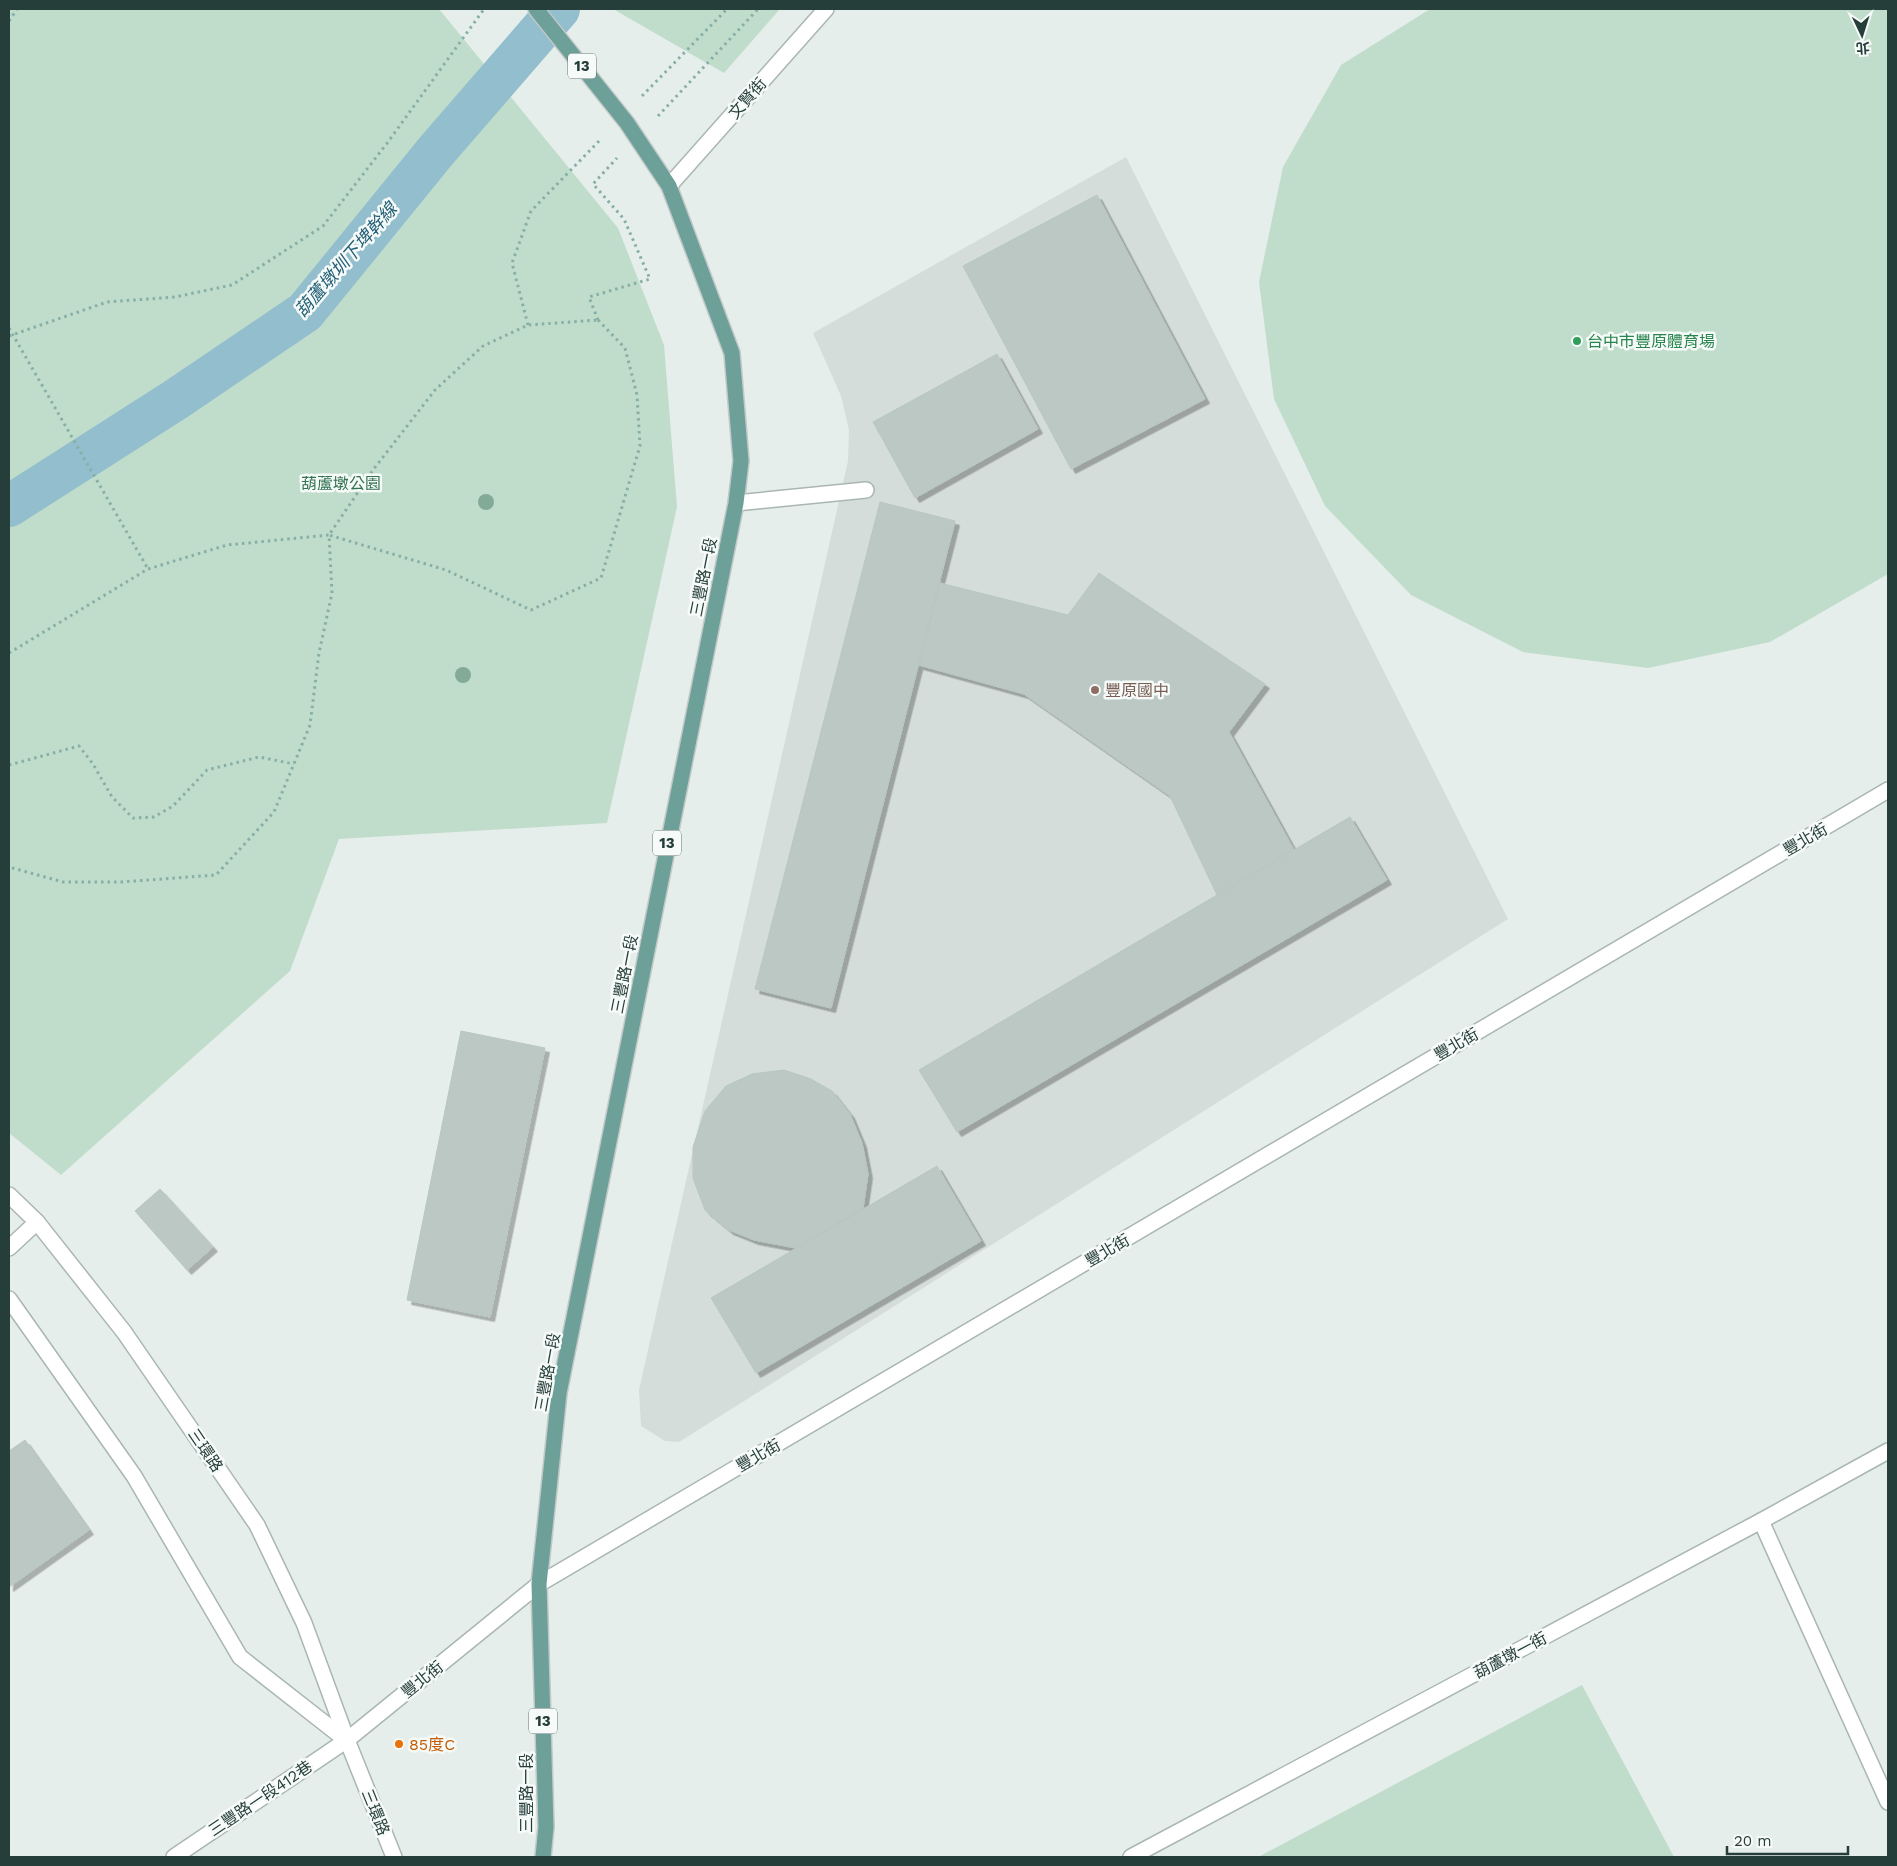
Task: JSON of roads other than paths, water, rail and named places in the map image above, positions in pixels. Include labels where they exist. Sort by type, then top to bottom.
[{"type":"main road","name":"三豐路一段","points":[[536,9],[627,123],[669,186],[732,353],[741,461],[736,503],[559,1393],[539,1584],[546,1827],[543,1857]]},
{"type":"street","name":"文賢街","points":[[669,186],[826,9]]},
{"type":"street","points":[[736,503],[866,490]]},
{"type":"street","name":"豐北街","points":[[346,1740],[539,1584],[1888,790]]},
{"type":"street","name":"三環路","points":[[9,1195],[37,1222],[124,1332],[257,1525],[304,1623],[346,1740],[394,1857]]},
{"type":"street","points":[[9,1248],[37,1222]]},
{"type":"street","name":"三環路","points":[[9,1299],[134,1476],[240,1657],[346,1740]]},
{"type":"street","name":"葫蘆墩一街","points":[[1131,1857],[1761,1521],[1888,1451]]},
{"type":"street","points":[[1761,1521],[1888,1802]]},
{"type":"street","name":"三豐路一段412巷","points":[[174,1857],[346,1740]]},
{"type":"waterway","name":"葫蘆墩圳下埤幹線","points":[[9,506],[175,400],[305,312],[436,151],[559,9]]},
{"type":"place","name":"台中市豐原體育場","points":[[1577,341]]},
{"type":"place","name":"豐原國中","points":[[1095,690]]},
{"type":"place","name":"85度C","points":[[399,1744]]},
{"type":"park label","name":"葫蘆墩公園","points":[[341,483]]}]
